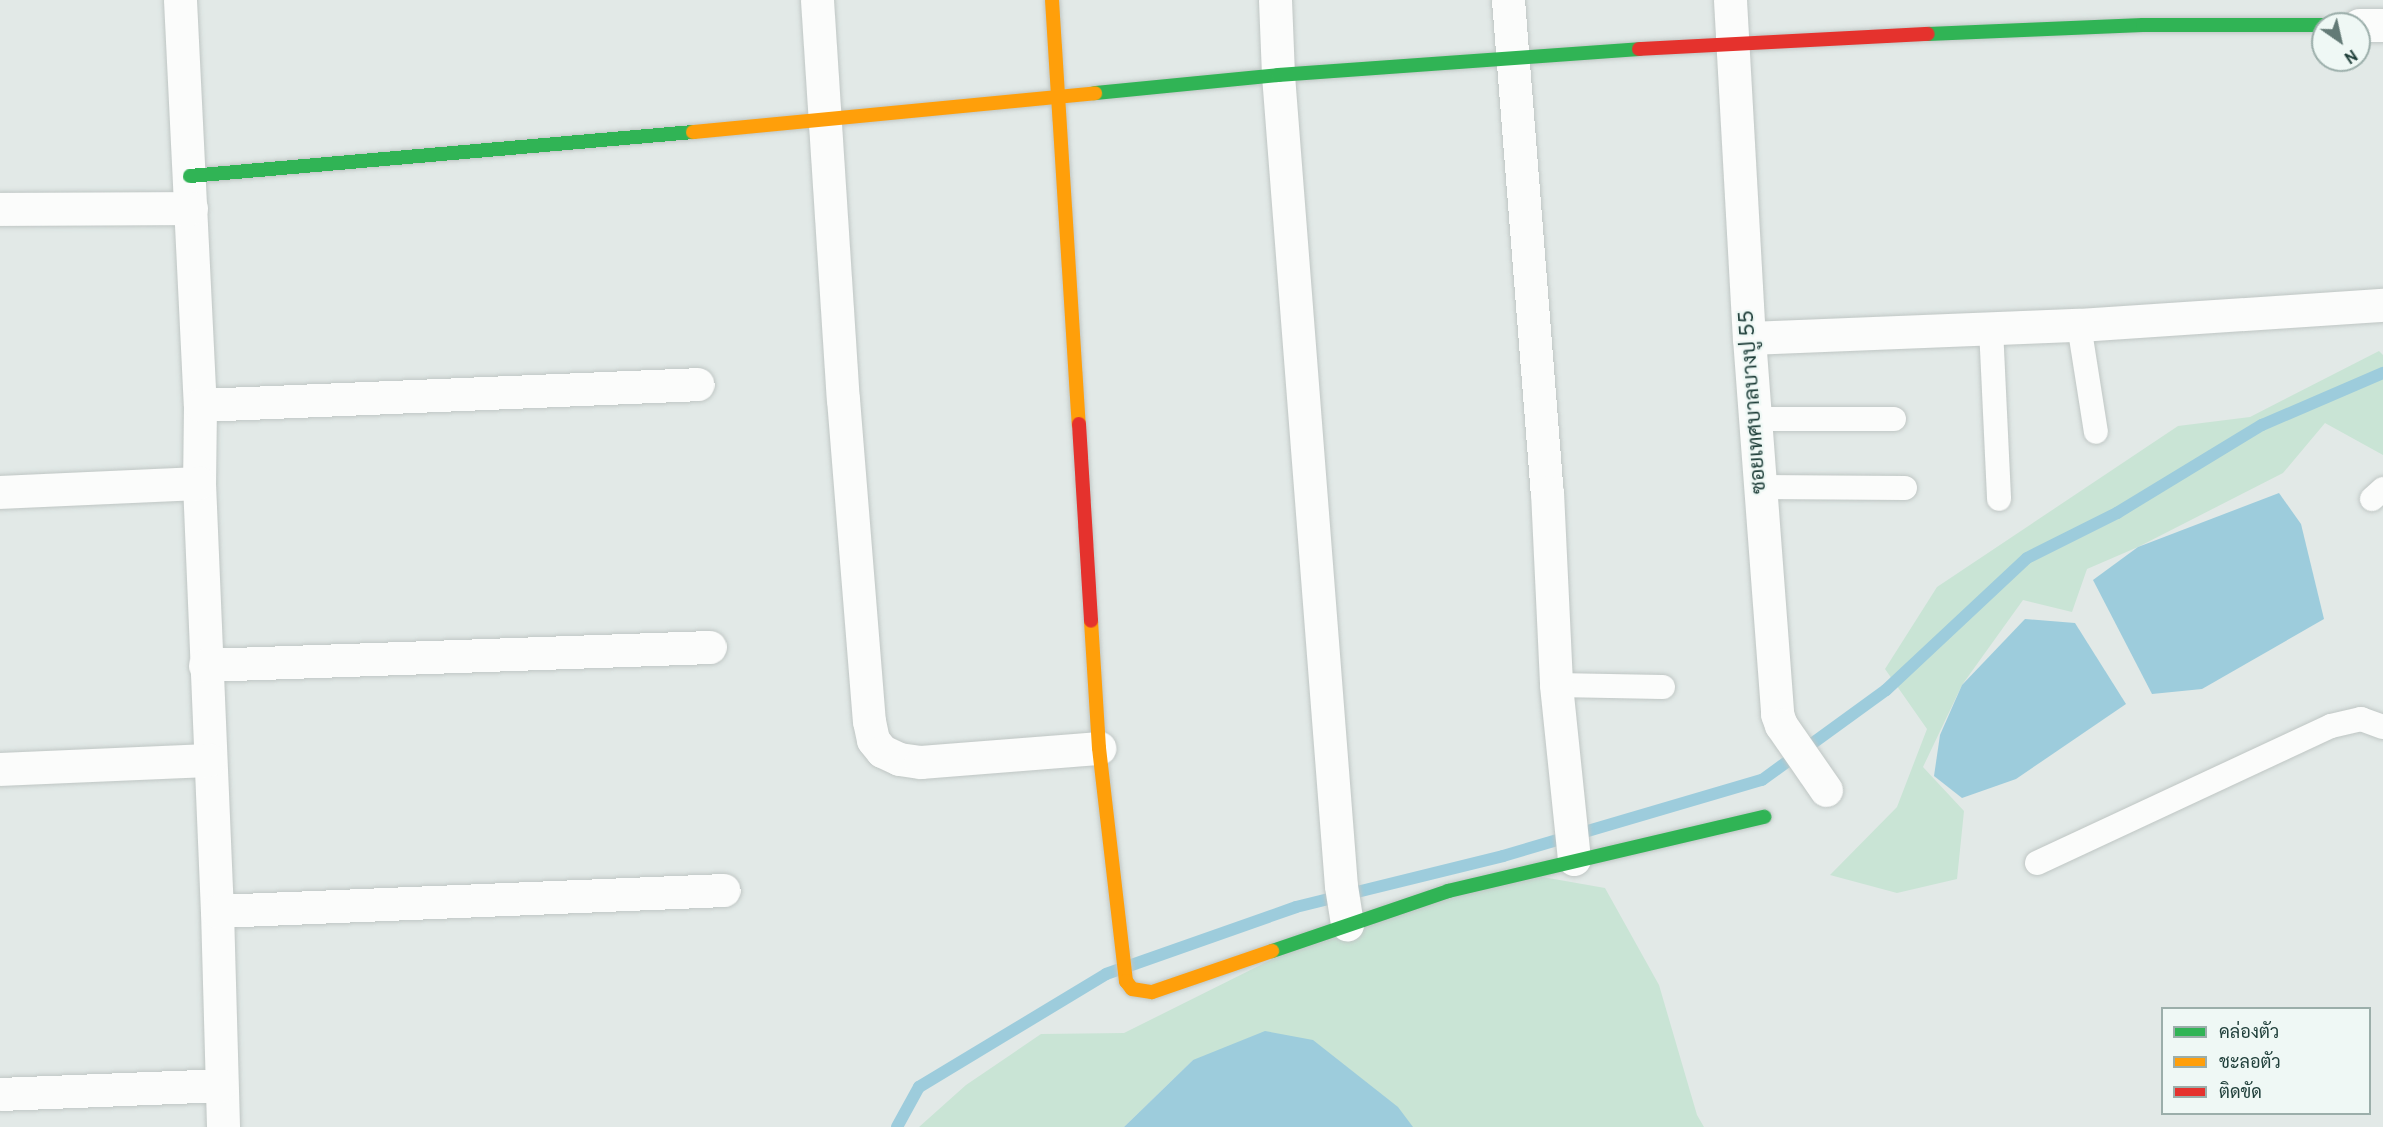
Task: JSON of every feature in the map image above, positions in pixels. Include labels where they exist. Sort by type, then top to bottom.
[{"type":"street","points":[[180,0],[200,405],[199,483],[217,910],[222,1127]]},
{"type":"street","points":[[817,0],[843,399],[869,721],[873,740],[882,751],[899,759],[921,762],[1099,748]]},
{"type":"street","points":[[1052,0],[1060,96],[1099,748],[1121,954],[1126,981],[1132,989],[1152,992],[1344,908],[1448,891],[1573,853],[1764,817]]},
{"type":"street","points":[[1275,0],[1278,75],[1344,908]]},
{"type":"street","points":[[1508,0],[1547,492],[1556,685],[1573,853]]},
{"type":"street","name":"ซอยเทศบาลบางปู 55","points":[[1730,0],[1749,338],[1777,714],[1781,725],[1809,765]]},
{"type":"street","points":[[190,176],[826,121],[1278,75],[1732,42],[2143,25],[2311,25]]},
{"type":"street","points":[[0,209],[191,208]]},
{"type":"street","points":[[1749,338],[2079,325],[2383,305]]},
{"type":"street","points":[[200,405],[698,384]]},
{"type":"street","points":[[0,492],[199,483]]},
{"type":"street","points":[[205,665],[710,647]]},
{"type":"street","points":[[0,769],[209,760]]},
{"type":"street","points":[[217,910],[724,890]]},
{"type":"street","points":[[0,1094],[220,1085]]},
{"type":"lane","points":[[2079,325],[2096,432]]},
{"type":"lane","points":[[1991,328],[1999,499]]},
{"type":"lane","points":[[1755,419],[1894,419]]},
{"type":"lane","points":[[1761,487],[1905,488]]},
{"type":"lane","points":[[1556,685],[1663,687]]},
{"type":"lane","points":[[2037,863],[2331,726],[2361,719],[2383,727]]},
{"type":"green space","points":[[2379,351],[2383,355],[2383,455],[2325,423],[2283,473],[2138,547],[2087,569],[2072,612],[2023,600],[1962,685],[1923,767],[1964,811],[1957,879],[1897,893],[1830,875],[1897,807],[1927,729],[1885,669],[1937,587],[2178,426],[2250,417]]},
{"type":"green space","points":[[1519,873],[1605,888],[1659,985],[1697,1115],[1704,1127],[1400,1127],[1193,1060],[1124,1127],[919,1127],[966,1085],[1041,1034],[1124,1033],[1327,932]]},
{"type":"water","points":[[2279,493],[2301,524],[2324,619],[2202,689],[2152,694],[2093,580],[2138,547]]},
{"type":"water","points":[[2025,619],[2075,623],[2126,704],[2016,779],[1962,798],[1934,776],[1940,735],[1962,685]]},
{"type":"water","points":[[1265,1031],[1313,1040],[1398,1107],[1413,1127],[1124,1127],[1193,1060]]},
{"type":"waterway","points":[[897,1127],[919,1087],[1106,974],[1296,907],[1503,856],[1762,780],[1886,690],[2027,558],[2117,513],[2262,425],[2383,373]]},
{"type":"traffic: fast","points":[[1928,34],[2143,25],[2311,25]]},
{"type":"traffic: fast","points":[[1095,93],[1278,75],[1639,49]]},
{"type":"traffic: fast","points":[[190,176],[693,132]]},
{"type":"traffic: fast","points":[[1272,951],[1448,891],[1764,817]]},
{"type":"traffic: slow","points":[[1052,0],[1079,424]]},
{"type":"traffic: slow","points":[[693,132],[1095,93]]},
{"type":"traffic: slow","points":[[1091,621],[1099,748],[1126,981],[1132,989],[1152,992],[1272,951]]},
{"type":"traffic: jam","points":[[1639,49],[1928,34]]},
{"type":"traffic: jam","points":[[1079,424],[1091,621]]}]
